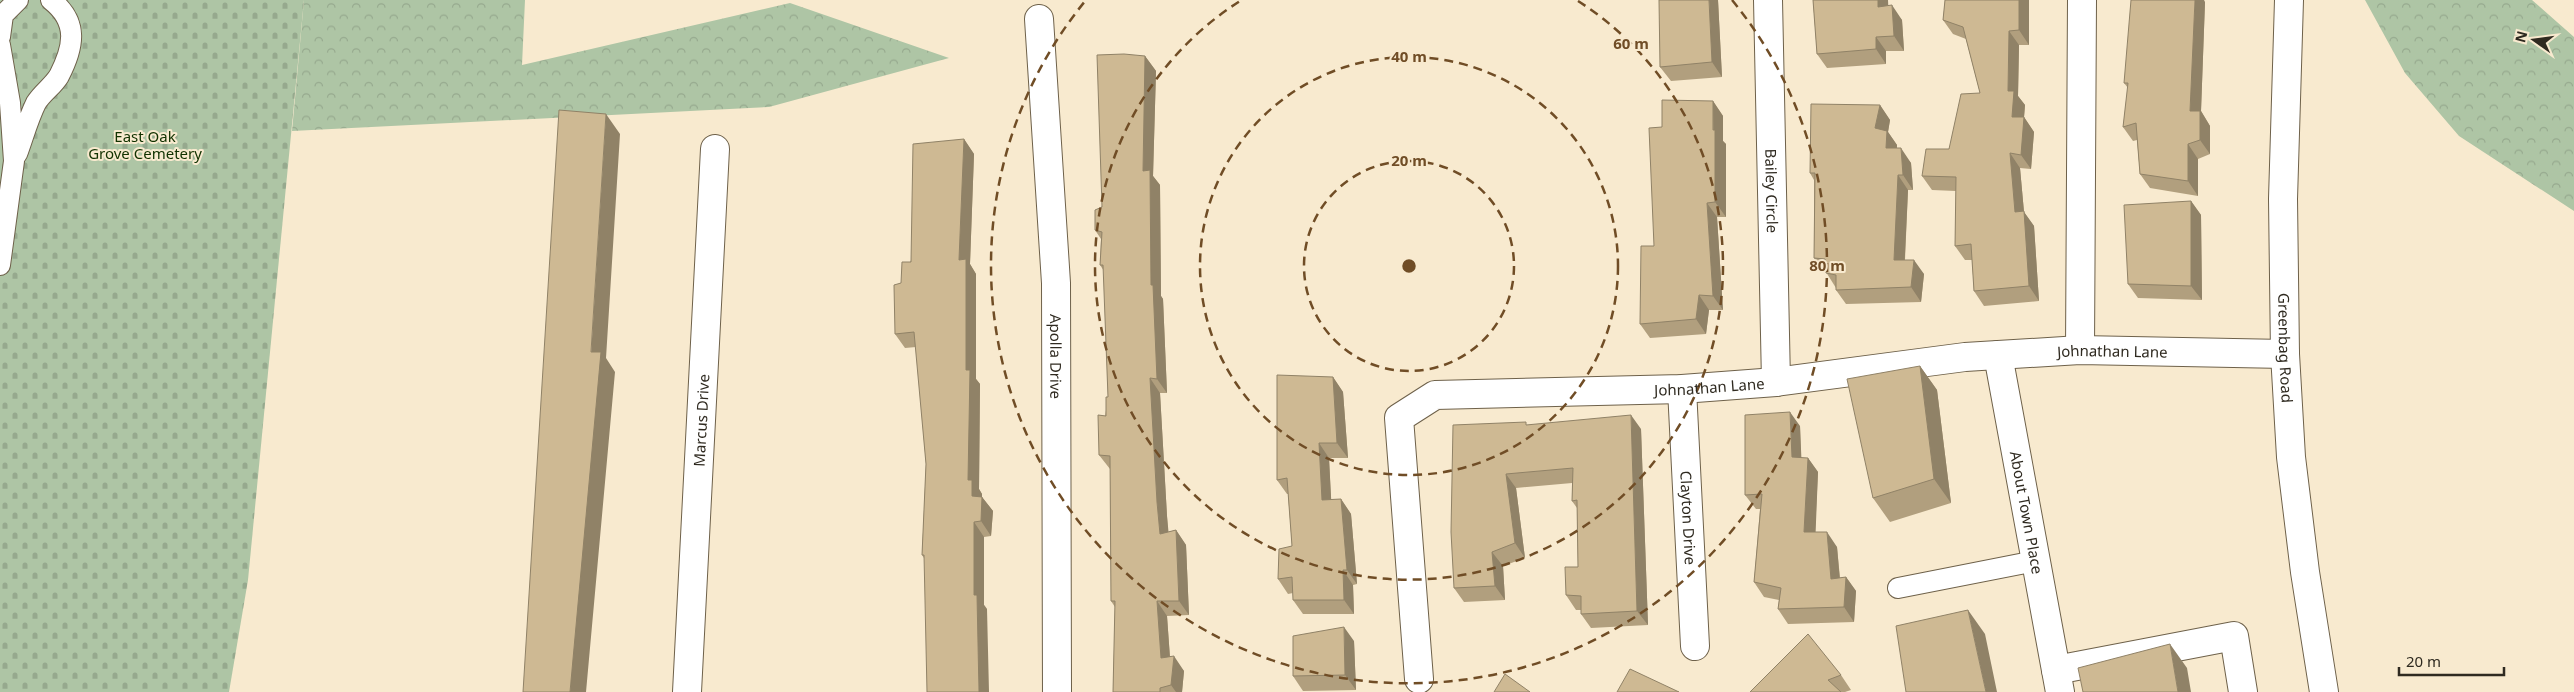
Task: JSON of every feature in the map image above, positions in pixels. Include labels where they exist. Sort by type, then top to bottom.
[{"type":"street","name":"Bailey Circle","points":[[1768,0],[1776,382]]},
{"type":"street","points":[[2080,350],[2082,0]]},
{"type":"street","name":"Greenbag Road","points":[[2290,0],[2282,199],[2285,354],[2291,457],[2305,572],[2324,692]]},
{"type":"street","name":"Apolla Drive","points":[[1039,19],[1056,282],[1057,692]]},
{"type":"street","name":"Marcus Drive","points":[[687,692],[715,149]]},
{"type":"street","name":"Johnathan Lane","points":[[1419,679],[1399,418],[1435,395],[1682,389],[1776,382],[1965,357],[2080,350],[2285,354]]},
{"type":"street","name":"About Town Place","points":[[1998,355],[2058,681],[2234,636],[2243,692]]},
{"type":"street","name":"Clayton Drive","points":[[1682,389],[1695,646]]},
{"type":"lane","points":[[0,37],[3,14],[18,0]]},
{"type":"lane","points":[[14,161],[37,103],[58,77],[69,50],[72,30],[65,11],[51,0]]},
{"type":"lane","points":[[0,45],[10,103],[14,161],[0,265]]},
{"type":"lane","points":[[1898,588],[2036,561]]},
{"type":"green space","name":"East Oak Grove Cemetery","points":[[0,0],[304,0],[248,580],[229,692],[0,692]]},
{"type":"green space","points":[[304,0],[525,0],[522,65],[790,3],[949,58],[769,107],[292,131]]},
{"type":"green space","points":[[2365,0],[2532,0],[2574,37],[2574,211],[2459,136],[2405,73]]},
{"type":"building","points":[[1659,0],[1709,0],[1712,62],[1660,67]]},
{"type":"building","points":[[1813,0],[1878,0],[1878,7],[1892,5],[1894,36],[1876,37],[1876,49],[1817,54]]},
{"type":"building","points":[[1945,0],[2019,0],[2019,30],[2009,31],[2008,91],[2014,91],[2012,117],[2024,117],[2021,155],[2010,153],[2015,212],[2024,211],[2029,286],[1974,291],[1971,244],[1955,246],[1956,177],[1922,176],[1926,149],[1949,149],[1961,94],[1980,93],[1963,27],[1943,20]]},
{"type":"building","points":[[2131,0],[2195,0],[2190,111],[2200,111],[2200,140],[2188,144],[2188,181],[2140,174],[2136,123],[2123,127],[2128,83],[2124,83]]},
{"type":"building","points":[[1124,54],[1145,56],[1143,171],[1150,170],[1151,285],[1153,285],[1157,379],[1150,378],[1157,502],[1160,534],[1176,530],[1179,601],[1157,601],[1161,658],[1174,656],[1171,685],[1160,688],[1160,692],[1113,692],[1115,601],[1111,601],[1110,456],[1099,455],[1098,415],[1106,416],[1106,397],[1108,397],[1103,265],[1100,265],[1102,232],[1095,230],[1095,210],[1102,207],[1097,55]]},
{"type":"building","points":[[1662,100],[1713,101],[1715,202],[1707,203],[1713,296],[1699,295],[1696,319],[1640,324],[1641,246],[1654,246],[1649,128],[1662,127]]},
{"type":"building","points":[[1811,104],[1880,105],[1875,128],[1887,131],[1886,148],[1901,148],[1903,175],[1898,175],[1894,260],[1914,260],[1911,287],[1836,290],[1836,275],[1826,273],[1825,259],[1814,258],[1815,173],[1810,173]]},
{"type":"building","points":[[559,110],[606,114],[591,352],[601,352],[570,692],[523,692]]},
{"type":"building","points":[[964,139],[959,260],[966,259],[966,370],[970,370],[968,480],[972,480],[972,496],[982,497],[981,521],[974,522],[974,595],[977,595],[979,692],[927,692],[924,555],[922,555],[926,464],[914,332],[895,334],[894,285],[901,283],[902,262],[911,262],[913,144]]},
{"type":"building","points":[[2191,201],[2191,286],[2128,284],[2124,205]]},
{"type":"building","points":[[1920,366],[1934,479],[1873,498],[1847,379]]},
{"type":"building","points":[[1277,375],[1333,377],[1337,443],[1319,443],[1322,500],[1341,499],[1347,570],[1343,570],[1344,600],[1293,600],[1292,577],[1278,579],[1279,549],[1292,546],[1287,478],[1277,480]]},
{"type":"building","points":[[1790,412],[1792,457],[1808,458],[1804,532],[1827,532],[1831,579],[1846,577],[1844,607],[1778,609],[1781,588],[1754,582],[1762,494],[1745,495],[1745,415]]},
{"type":"building","points":[[1631,415],[1637,611],[1581,614],[1581,596],[1566,595],[1565,567],[1578,567],[1577,500],[1572,501],[1573,468],[1506,474],[1515,543],[1492,552],[1495,586],[1454,588],[1451,532],[1453,425],[1526,422],[1526,425]]},
{"type":"building","points":[[1968,610],[1986,692],[1906,692],[1896,626]]},
{"type":"building","points":[[1344,627],[1345,675],[1293,676],[1293,636]]},
{"type":"building","points":[[1808,634],[1841,675],[1828,680],[1841,692],[1750,692]]},
{"type":"building","points":[[2170,644],[2178,692],[2083,692],[2078,668]]},
{"type":"building","points":[[1630,669],[1679,692],[1617,692]]},
{"type":"building","points":[[1505,674],[1530,692],[1494,692]]}]
